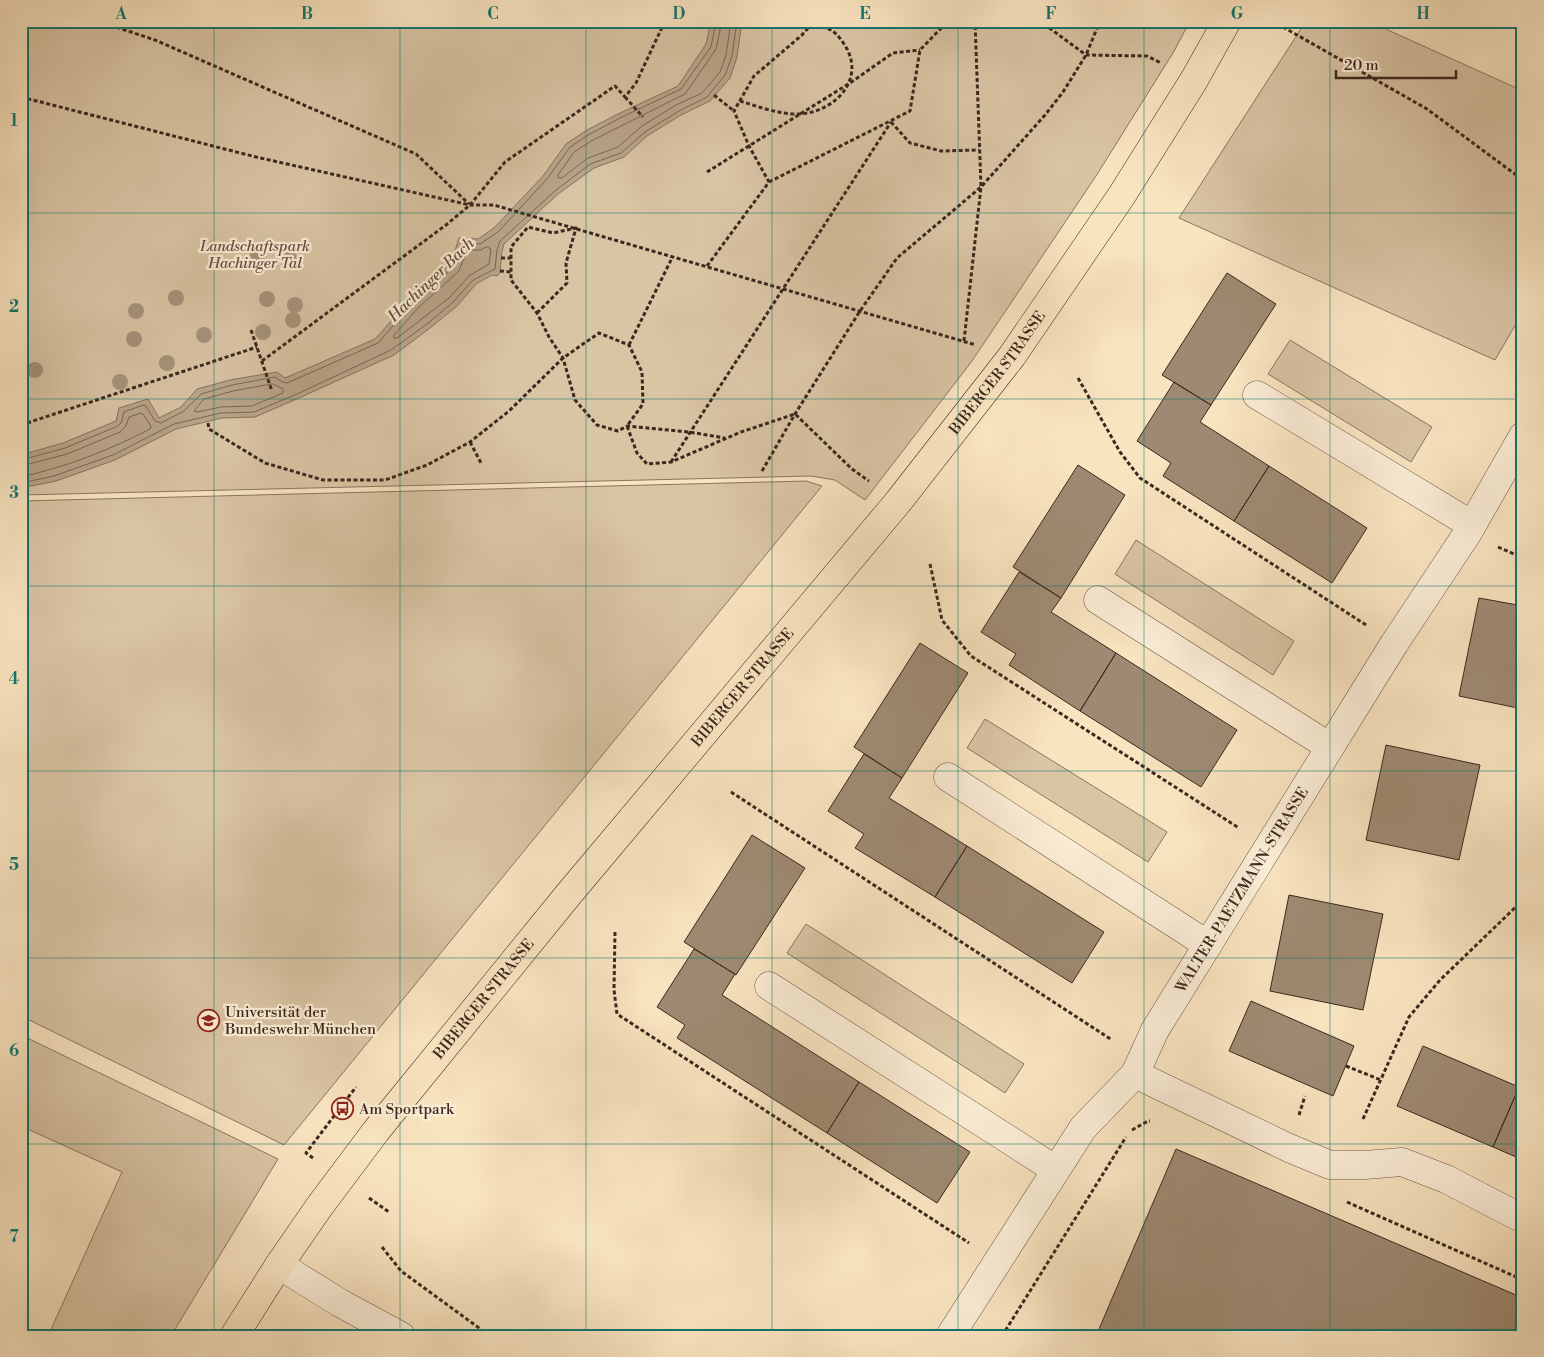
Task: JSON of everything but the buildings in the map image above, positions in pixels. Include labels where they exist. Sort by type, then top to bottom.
[{"type":"main road","name":"BIBERGER STRASSE","points":[[234,1336],[319,1207],[376,1131],[568,895],[898,502],[1012,356],[1122,195],[1194,80],[1227,21]]},
{"type":"street","points":[[1257,395],[1472,525]]},
{"type":"street","name":"WALTER-PAETZMANN-STRASSE","points":[[950,1336],[1083,1128],[1138,1067],[1156,1030],[1394,644],[1472,525],[1523,436]]},
{"type":"street","points":[[1098,600],[1330,747]]},
{"type":"street","points":[[948,777],[1208,945]]},
{"type":"street","points":[[769,986],[1056,1170]]},
{"type":"street","points":[[1138,1067],[1289,1148],[1330,1165],[1402,1162],[1446,1179],[1523,1219]]},
{"type":"street","points":[[279,1265],[340,1303],[401,1336]]},
{"type":"path","points":[[98,21],[156,40],[416,154],[470,205]]},
{"type":"path","points":[[625,97],[636,83],[666,21]]},
{"type":"path","points":[[734,111],[754,76],[814,21]]},
{"type":"path","points":[[706,266],[769,182],[910,111],[920,50],[948,21]]},
{"type":"path","points":[[964,341],[981,187],[975,21]]},
{"type":"path","points":[[1038,21],[1086,55],[1147,56],[1161,63]]},
{"type":"path","points":[[762,471],[795,414],[860,311],[897,258],[981,187],[1045,115],[1063,92],[1086,55],[1100,21]]},
{"type":"path","points":[[740,101],[779,112],[800,114],[813,112],[834,101],[844,92],[850,83],[852,66],[848,50],[839,36],[832,30],[822,26],[809,27]]},
{"type":"path","points":[[1283,27],[1427,109],[1523,180]]},
{"type":"path","points":[[707,172],[850,83],[894,53],[920,50]]},
{"type":"path","points":[[262,361],[446,225],[470,205],[505,162],[615,86],[643,117]]},
{"type":"path","points":[[714,95],[734,111],[749,146],[769,182]]},
{"type":"path","points":[[21,97],[256,157],[470,205],[494,205],[552,220],[1012,356]]},
{"type":"path","points":[[891,122],[910,143],[941,151],[979,150]]},
{"type":"path","points":[[670,462],[891,122]]},
{"type":"path","points":[[208,423],[209,429],[265,463],[323,480],[385,480],[427,465],[470,442],[509,411],[563,358],[599,334],[629,345],[642,372],[643,404],[627,426],[618,431],[597,425],[575,400],[563,358],[549,337],[538,313],[511,280],[511,247],[528,227],[553,233],[576,228]]},
{"type":"path","points":[[538,313],[566,283],[566,263],[576,228]]},
{"type":"path","points":[[629,345],[673,256]]},
{"type":"path","points":[[501,258],[511,258]]},
{"type":"path","points":[[500,271],[511,272]]},
{"type":"path","points":[[251,330],[272,390]]},
{"type":"path","points":[[21,425],[257,347]]},
{"type":"path","points":[[1078,378],[1120,452],[1140,478],[1394,644]]},
{"type":"path","points":[[627,426],[637,453],[647,464],[670,462],[795,414]]},
{"type":"path","points":[[795,414],[852,469]]},
{"type":"path","points":[[627,426],[689,432],[726,439]]},
{"type":"path","points":[[470,442],[481,463]]},
{"type":"path","points":[[930,564],[942,620],[971,656],[1268,847]]},
{"type":"path","points":[[731,792],[1138,1067]]},
{"type":"path","points":[[1364,1119],[1409,1017],[1440,980],[1523,900]]},
{"type":"path","points":[[614,932],[614,990],[618,1014],[997,1262]]},
{"type":"path","points":[[1346,1066],[1381,1080]]},
{"type":"path","points":[[306,1153],[356,1087]]},
{"type":"path","points":[[1002,1336],[1129,1132],[1148,1121],[1154,1122]]},
{"type":"path","points":[[1341,1199],[1523,1280]]},
{"type":"path","points":[[382,1247],[401,1271],[490,1336]]},
{"type":"green space","name":"Landschaftspark Hachinger Tal","points":[[21,21],[1190,21],[1173,53],[1096,176],[972,361],[865,500],[835,480],[811,476],[21,495]]},
{"type":"green space","points":[[1306,21],[1368,21],[1523,91],[1523,312],[1495,360],[1179,218]]},
{"type":"green space","points":[[1290,340],[1432,427],[1411,462],[1268,374]]},
{"type":"green space","name":"Universität der Bundeswehr München","points":[[806,481],[822,486],[284,1145],[21,1016],[21,501]]},
{"type":"green space","points":[[1136,540],[1294,641],[1273,675],[1115,574]]},
{"type":"green space","points":[[985,719],[1167,832],[1148,862],[967,748]]},
{"type":"green space","points":[[806,924],[1024,1064],[1005,1093],[787,953]]},
{"type":"green space","points":[[21,1035],[278,1159],[171,1336],[48,1336],[122,1172],[21,1126]]},
{"type":"water","points":[[711,21],[742,21],[737,57],[730,78],[710,101],[681,115],[647,136],[624,157],[594,168],[558,194],[504,244],[500,273],[497,276],[492,275],[476,284],[457,306],[394,355],[255,417],[222,418],[176,429],[115,460],[56,481],[21,488],[21,455],[63,443],[116,421],[119,408],[148,399],[159,418],[181,407],[197,389],[230,380],[277,372],[285,378],[375,339],[411,299],[451,263],[459,238],[478,239],[494,228],[543,176],[566,144],[587,130],[678,86],[706,44]]},
{"type":"place","name":"Universität der Bundeswehr München","points":[[209,1021]]},
{"type":"place","name":"Am Sportpark","points":[[343,1109]]},
{"type":"water label","name":"Hachinger Bach","points":[[431,280]]}]
